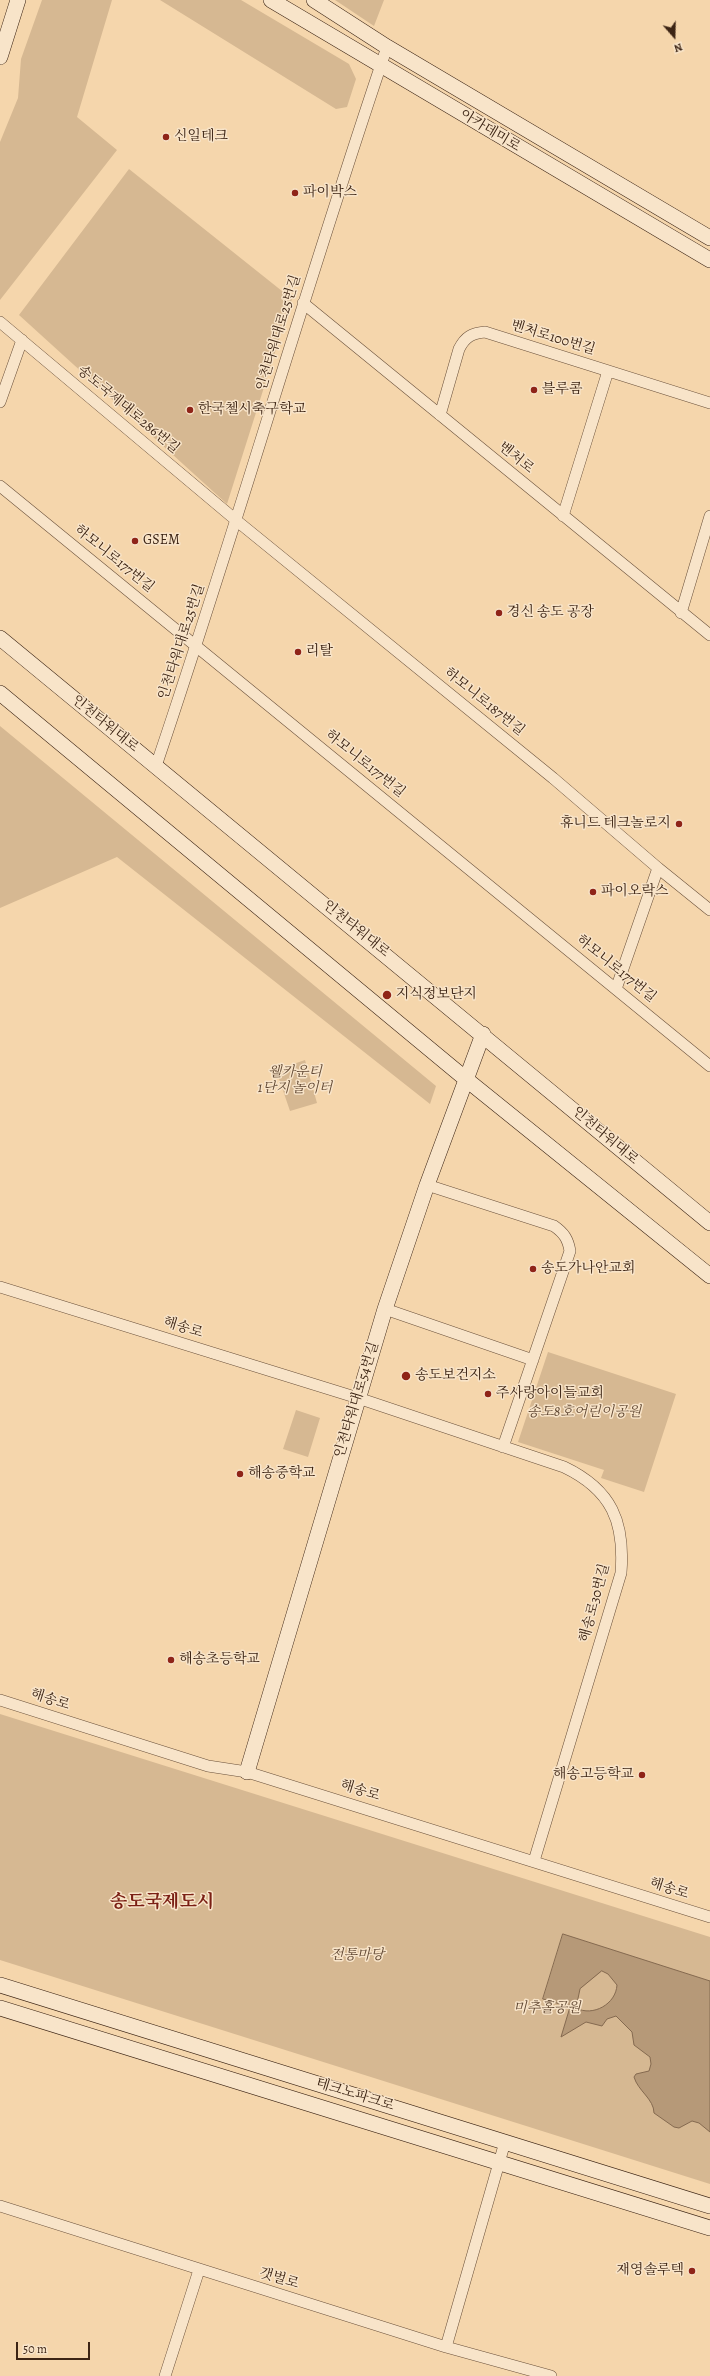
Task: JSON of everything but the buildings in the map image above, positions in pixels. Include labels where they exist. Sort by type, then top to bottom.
[{"type":"main road","points":[[0,57],[18,0]]},
{"type":"main road","name":"아카데미로","points":[[272,0],[380,66],[710,260]]},
{"type":"main road","name":"아카데미로","points":[[314,0],[387,47],[710,238]]},
{"type":"main road","name":"인천타워대로","points":[[0,638],[483,1034],[710,1223]]},
{"type":"main road","points":[[0,693],[466,1080],[710,1276]]},
{"type":"main road","name":"인천타워대로54번길","points":[[247,1772],[385,1309],[426,1185],[483,1034]]},
{"type":"main road","name":"테크노파크로","points":[[0,1985],[710,2206]]},
{"type":"main road","name":"테크노파크로","points":[[0,2008],[710,2228]]},
{"type":"street","name":"인천타워대로25번길","points":[[156,766],[197,646],[304,302],[387,47]]},
{"type":"street","name":"벤처로","points":[[304,302],[681,613],[710,635]]},
{"type":"street","name":"송도국제대로286번길","points":[[0,322],[237,521]]},
{"type":"street","name":"벤처로100번길","points":[[440,415],[459,349],[464,339],[474,333],[486,332],[710,403]]},
{"type":"street","points":[[0,402],[22,340]]},
{"type":"street","points":[[563,516],[608,371]]},
{"type":"street","name":"하모니로177번길","points":[[0,486],[710,1066]]},
{"type":"street","points":[[681,613],[710,516]]},
{"type":"street","name":"하모니로187번길","points":[[237,521],[553,778],[658,868],[710,910]]},
{"type":"street","points":[[616,989],[658,868]]},
{"type":"street","points":[[426,1185],[554,1226],[566,1235],[570,1251],[503,1447]]},
{"type":"street","name":"해송로","points":[[0,1287],[358,1398]]},
{"type":"street","points":[[385,1309],[533,1360]]},
{"type":"street","name":"해송로30번길","points":[[358,1398],[564,1467],[581,1475],[591,1483],[606,1498],[614,1512],[623,1543],[621,1573],[534,1861]]},
{"type":"street","name":"해송로","points":[[0,1700],[208,1766],[247,1772],[534,1861],[710,1918]]},
{"type":"street","points":[[446,2347],[505,2142]]},
{"type":"street","name":"갯벌로","points":[[0,2206],[198,2270],[446,2347],[551,2376]]},
{"type":"street","points":[[165,2376],[198,2270]]},
{"type":"green space","points":[[42,0],[112,0],[77,117],[117,150],[0,300],[0,142],[18,98],[21,59]]},
{"type":"green space","points":[[160,0],[241,0],[349,64],[356,79],[347,107],[336,109]]},
{"type":"green space","points":[[335,0],[384,0],[374,26]]},
{"type":"green space","name":"한국첼시축구학교","points":[[129,169],[292,299],[227,504],[19,315]]},
{"type":"green space","points":[[0,726],[436,1086],[430,1104],[117,857],[0,908]]},
{"type":"green space","name":"웰카운티 1단지 놀이터","points":[[305,1060],[317,1103],[290,1111],[276,1070]]},
{"type":"green space","name":"송도8호어린이공원","points":[[548,1352],[676,1394],[644,1492],[601,1478],[604,1470],[518,1442]]},
{"type":"green space","points":[[296,1410],[320,1418],[308,1457],[283,1449]]},
{"type":"green space","name":"미추홀공원","points":[[0,1714],[710,1937],[710,2184],[0,1960]]},
{"type":"shaded area","points":[[563,1934],[710,1981],[710,2132],[699,2123],[692,2121],[679,2128],[674,2127],[654,2113],[649,2099],[639,2087],[634,2077],[636,2074],[649,2071],[651,2064],[650,2057],[634,2045],[632,2032],[616,2016],[607,2019],[602,2026],[586,2022],[561,2037],[570,2007],[543,1999]],"holes":[[[602,1971],[608,1974],[617,1985],[613,1998],[608,2003],[596,2010],[589,2011],[576,2008],[580,1989]]]},
{"type":"place","name":"신일테크","points":[[166,137]]},
{"type":"place","name":"파이박스","points":[[295,193]]},
{"type":"place","name":"블루콤","points":[[534,390]]},
{"type":"place","name":"한국첼시축구학교","points":[[190,410]]},
{"type":"place","name":"GSEM","points":[[135,541]]},
{"type":"place","name":"경신 송도 공장","points":[[499,613]]},
{"type":"place","name":"리탈","points":[[298,652]]},
{"type":"place","name":"휴니드 테크놀로지","points":[[679,824]]},
{"type":"place","name":"파이오락스","points":[[593,892]]},
{"type":"place","name":"지식정보단지","points":[[387,995]]},
{"type":"place","name":"송도가나안교회","points":[[533,1269]]},
{"type":"place","name":"송도보건지소","points":[[406,1376]]},
{"type":"place","name":"주사랑아이들교회","points":[[488,1394]]},
{"type":"place","name":"해송중학교","points":[[240,1474]]},
{"type":"place","name":"해송초등학교","points":[[171,1660]]},
{"type":"place","name":"해송고등학교","points":[[642,1775]]},
{"type":"place","name":"재영솔루텍","points":[[692,2271]]},
{"type":"district","name":"송도국제도시","points":[[162,1903]]},
{"type":"park label","name":"전통마당","points":[[357,1956]]}]
